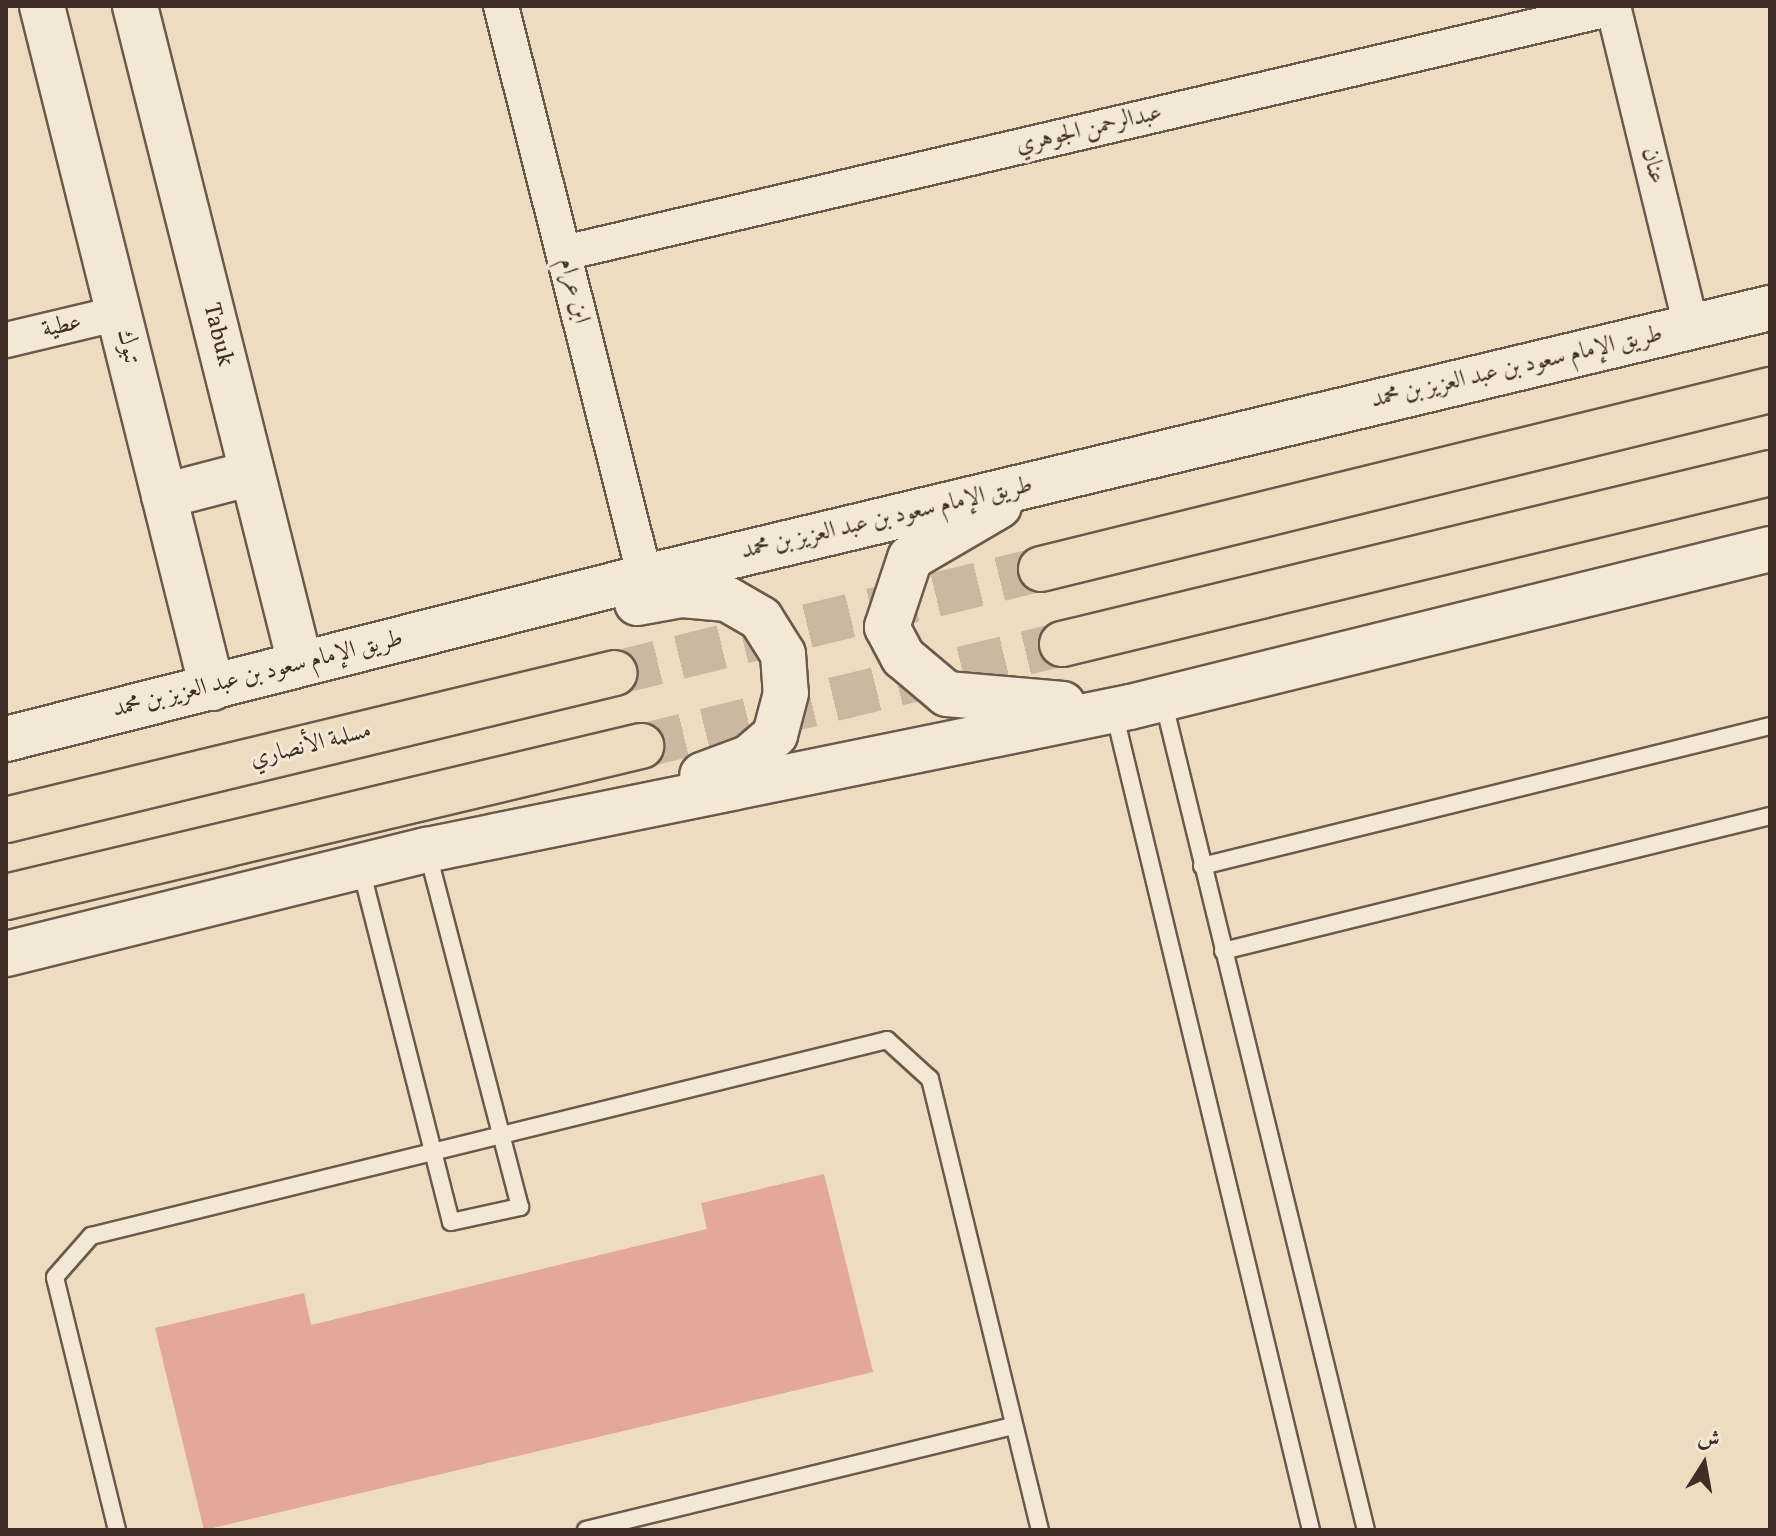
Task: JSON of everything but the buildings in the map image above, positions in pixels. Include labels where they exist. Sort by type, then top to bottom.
[{"type":"main road","points":[[1041,569],[1770,390]]},
{"type":"main road","points":[[1062,644],[1770,473]]},
{"type":"main road","name":"مسلمة الأنصاري","points":[[6,820],[615,673]]},
{"type":"main road","points":[[6,897],[641,746]]},
{"type":"street","name":"تبوك","points":[[42,6],[212,688]]},
{"type":"street","name":"ابن عرام","points":[[501,6],[645,577]]},
{"type":"street","name":"Tabuk","points":[[139,7],[300,663]]},
{"type":"street","name":"عبدالرحمن الجوهري","points":[[564,253],[1613,7]]},
{"type":"street","name":"عنان","points":[[1613,7],[1691,327]]},
{"type":"street","name":"طريق الإمام سعود بن عبد العزيز بن محمد","points":[[6,739],[645,577],[1770,308]]},
{"type":"street","name":"عطية","points":[[6,340],[119,313]]},
{"type":"street","points":[[164,496],[252,473]]},
{"type":"street","points":[[1039,482],[910,558],[887,627],[903,657],[947,694],[1135,705]]},
{"type":"street","points":[[6,954],[427,850],[1135,705],[1770,549]]},
{"type":"street","points":[[438,628],[682,595],[727,599],[761,619],[783,654],[786,693],[775,735],[750,757],[587,818]]},
{"type":"lane","points":[[1135,705],[1202,866],[1366,1530]]},
{"type":"lane","points":[[1135,705],[1311,1530]]},
{"type":"lane","points":[[1202,866],[1770,726]]},
{"type":"lane","points":[[1223,951],[1770,816]]},
{"type":"lane","points":[[361,867],[451,1222],[520,1207],[427,850]]},
{"type":"lane","points":[[117,1530],[55,1277],[91,1236],[500,1130],[887,1040],[930,1079],[1040,1530]]},
{"type":"lane","points":[[586,1530],[1014,1426]]},
{"type":"tunnel","points":[[615,673],[1041,569]]},
{"type":"tunnel","points":[[641,746],[1062,644]]}]
